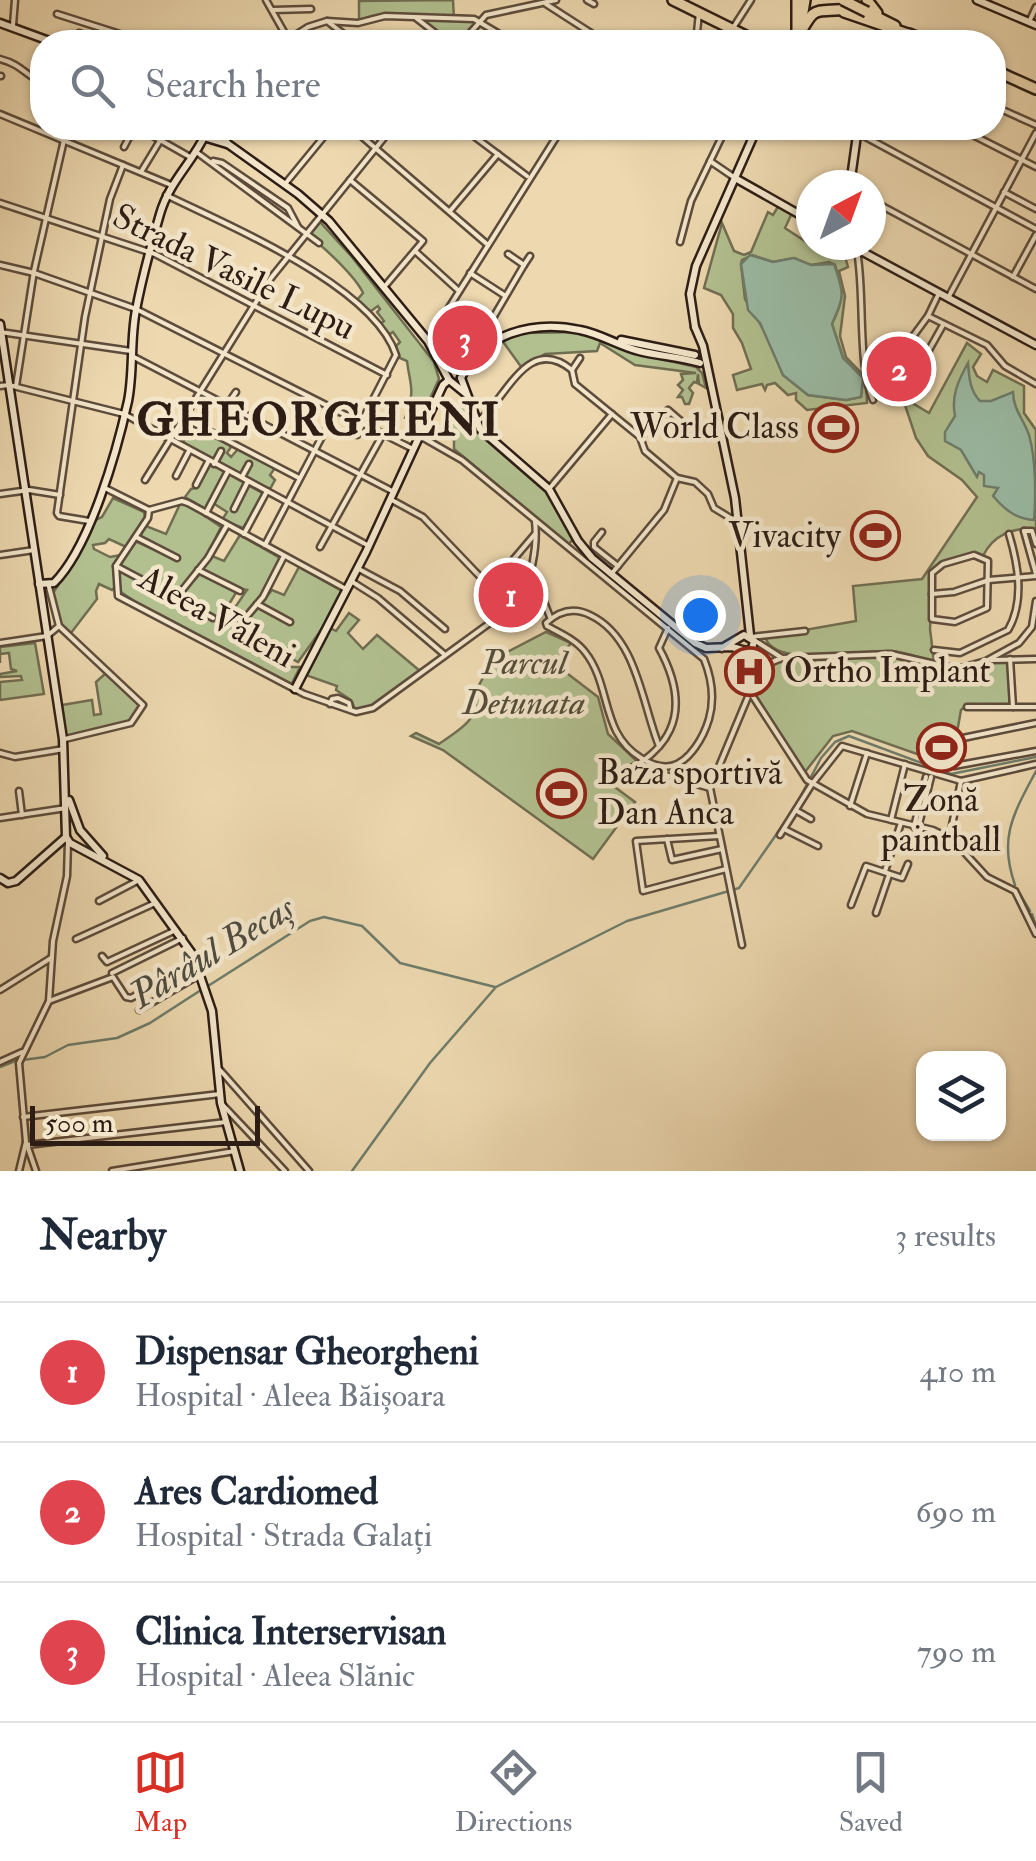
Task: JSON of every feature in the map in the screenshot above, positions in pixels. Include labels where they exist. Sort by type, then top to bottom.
[{"type":"main road","points":[[673,0],[731,29]]},
{"type":"main road","points":[[797,0],[797,30]]},
{"type":"main road","points":[[799,30],[807,0],[834,5],[899,30]]},
{"type":"main road","points":[[978,0],[1032,23]]},
{"type":"main road","points":[[803,30],[814,12],[834,5],[863,4],[904,30]]},
{"type":"main road","points":[[5,26],[30,35]]},
{"type":"main road","points":[[1006,75],[1036,89]]},
{"type":"main road","points":[[38,580],[56,581],[65,570],[103,487],[124,414],[136,308],[166,195],[203,140]]},
{"type":"main road","points":[[220,140],[322,214],[462,377],[476,422],[549,489],[578,540],[612,574],[695,643],[740,649],[749,639]]},
{"type":"main road","points":[[225,140],[228,144]]},
{"type":"main road","points":[[749,639],[737,522],[690,294],[696,266],[751,140]]},
{"type":"main road","points":[[852,170],[857,140]]},
{"type":"main road","points":[[736,178],[796,213]]},
{"type":"main road","points":[[880,260],[1036,345]]},
{"type":"main road","points":[[295,688],[369,546],[449,379],[448,370],[490,340],[520,327],[577,325],[633,345],[700,357]]},
{"type":"main road","points":[[0,329],[64,749],[67,839]]},
{"type":"main road","points":[[449,379],[462,377],[474,358],[498,338],[535,329],[583,330],[640,352],[700,357]]},
{"type":"main road","points":[[436,351],[449,379],[465,393]]},
{"type":"main road","points":[[720,648],[749,639]]},
{"type":"main road","points":[[67,789],[83,835],[100,854],[124,871]]},
{"type":"main road","points":[[67,839],[139,880],[197,962],[214,1023],[221,1104],[240,1171]]},
{"type":"main road","points":[[0,878],[8,883],[16,881],[67,839]]},
{"type":"street","points":[[5,26],[15,9],[15,0]]},
{"type":"street","points":[[266,0],[283,30]]},
{"type":"street","points":[[472,30],[486,14],[556,0]]},
{"type":"street","points":[[588,0],[594,4]]},
{"type":"street","points":[[731,29],[750,0]]},
{"type":"street","points":[[546,4],[586,30]]},
{"type":"street","points":[[1032,23],[1036,6]]},
{"type":"street","points":[[273,10],[311,9]]},
{"type":"street","points":[[697,30],[699,13]]},
{"type":"street","points":[[57,14],[102,30]]},
{"type":"street","points":[[304,30],[326,21],[358,22],[378,16],[480,21],[494,30]]},
{"type":"street","points":[[416,18],[432,30]]},
{"type":"street","points":[[326,21],[338,30]]},
{"type":"street","points":[[0,59],[18,64],[30,76]]},
{"type":"street","points":[[1006,111],[1036,125]]},
{"type":"street","points":[[0,114],[30,126]]},
{"type":"street","points":[[948,298],[1036,133]]},
{"type":"street","points":[[172,185],[64,140],[24,335],[8,386],[124,414],[369,546]]},
{"type":"street","points":[[124,147],[128,140]]},
{"type":"street","points":[[141,172],[161,140],[195,151],[319,243]]},
{"type":"street","points":[[285,184],[321,140]]},
{"type":"street","points":[[366,140],[488,244]]},
{"type":"street","points":[[145,480],[288,256],[382,140]]},
{"type":"street","points":[[479,140],[529,178]]},
{"type":"street","points":[[428,341],[553,140]]},
{"type":"street","points":[[680,242],[691,200],[720,140]]},
{"type":"street","points":[[876,140],[1036,232],[1013,277]]},
{"type":"street","points":[[982,140],[1036,166]]},
{"type":"street","points":[[450,211],[498,154]]},
{"type":"street","points":[[208,161],[222,163],[288,208],[299,229]]},
{"type":"street","points":[[710,162],[736,178]]},
{"type":"street","points":[[89,521],[59,516],[60,495],[90,292],[110,199],[123,165]]},
{"type":"street","points":[[350,180],[424,242],[384,287]]},
{"type":"street","points":[[1004,192],[1036,209]]},
{"type":"street","points":[[166,195],[327,277],[368,315],[396,350],[357,435]]},
{"type":"street","name":"Strada Vasile Lupu","points":[[0,203],[151,252],[388,374]]},
{"type":"street","points":[[886,208],[1036,289]]},
{"type":"street","points":[[415,251],[458,291]]},
{"type":"street","points":[[508,254],[524,264]]},
{"type":"street","points":[[490,340],[490,323],[530,256]]},
{"type":"street","points":[[858,260],[862,332],[872,400]]},
{"type":"street","points":[[0,265],[34,272],[136,308],[413,449]]},
{"type":"street","points":[[470,274],[505,296]]},
{"type":"street","points":[[882,393],[939,293]]},
{"type":"street","points":[[928,316],[986,345],[1007,368],[1036,384]]},
{"type":"street","points":[[904,396],[943,325]]},
{"type":"street","points":[[0,329],[131,354],[361,474],[423,517],[511,609]]},
{"type":"street","points":[[476,422],[526,367],[544,358],[554,358],[572,370],[575,384],[640,438],[645,451],[677,478],[694,482],[708,494],[714,508],[737,522]]},
{"type":"street","points":[[572,370],[580,358]]},
{"type":"street","points":[[227,405],[236,392]]},
{"type":"street","points":[[265,545],[336,410]]},
{"type":"street","points":[[640,438],[668,410],[697,435],[720,430]]},
{"type":"street","points":[[549,489],[612,414]]},
{"type":"street","points":[[182,418],[299,478]]},
{"type":"street","points":[[320,547],[383,434]]},
{"type":"street","points":[[420,436],[462,460],[706,662],[713,703],[702,737],[675,764],[643,762]]},
{"type":"street","points":[[176,476],[190,451]]},
{"type":"street","points":[[196,484],[221,451]]},
{"type":"street","points":[[241,478],[249,464]]},
{"type":"street","points":[[207,512],[228,471]]},
{"type":"street","points":[[612,574],[664,510],[677,478]]},
{"type":"street","points":[[234,509],[248,481]]},
{"type":"street","points":[[103,487],[149,510],[182,501],[346,589]]},
{"type":"street","points":[[0,494],[24,490],[60,495]]},
{"type":"street","points":[[244,534],[268,491]]},
{"type":"street","points":[[149,510],[136,538],[116,566],[165,592]]},
{"type":"street","points":[[351,581],[378,598],[445,654],[520,601],[527,588],[535,520]]},
{"type":"street","points":[[213,618],[176,598],[226,525]]},
{"type":"street","points":[[932,594],[989,580],[1036,575],[1024,530],[1032,532],[1036,544]]},
{"type":"street","points":[[490,587],[536,532]]},
{"type":"street","points":[[602,532],[594,546],[618,566]]},
{"type":"street","points":[[934,650],[960,653],[1004,633],[1014,615],[1018,576],[1010,534]]},
{"type":"street","points":[[136,538],[178,558]]},
{"type":"street","points":[[572,549],[578,540]]},
{"type":"street","points":[[0,555],[34,550]]},
{"type":"street","points":[[974,555],[987,558],[987,608],[961,620],[932,619],[932,594],[932,577],[943,564],[974,555]]},
{"type":"street","points":[[258,640],[236,629],[257,604],[284,556]]},
{"type":"street","name":"Aleea Văleni","points":[[116,566],[120,598],[295,688],[358,712],[371,709],[445,654]]},
{"type":"street","points":[[358,568],[400,590],[445,629]]},
{"type":"street","points":[[198,570],[240,590]]},
{"type":"street","points":[[369,592],[378,581]]},
{"type":"street","points":[[48,583],[59,626],[143,705],[131,723],[62,739]]},
{"type":"street","points":[[527,588],[542,597],[546,626],[586,652],[600,680],[611,726],[619,740],[648,770],[710,788]]},
{"type":"street","points":[[986,661],[1019,643],[1027,634],[1036,601]]},
{"type":"street","points":[[257,604],[290,622]]},
{"type":"street","points":[[548,620],[569,610],[596,618],[610,628],[645,697],[659,746]]},
{"type":"street","points":[[0,644],[47,636],[59,626]]},
{"type":"street","points":[[603,780],[643,762],[659,746],[676,716],[673,673],[659,648],[668,628]]},
{"type":"street","points":[[749,639],[804,631]]},
{"type":"street","points":[[749,639],[782,658]]},
{"type":"street","points":[[706,662],[720,648]]},
{"type":"street","points":[[766,650],[766,664]]},
{"type":"street","points":[[742,945],[710,788],[753,676],[766,664],[782,658],[891,654],[952,669],[986,661],[1036,659]]},
{"type":"street","points":[[1010,659],[1012,708]]},
{"type":"street","points":[[750,692],[810,782],[850,806],[960,844],[987,877],[1015,890],[1036,934]]},
{"type":"street","points":[[967,707],[1036,707]]},
{"type":"street","points":[[958,739],[1036,723]]},
{"type":"street","points":[[780,836],[810,782],[840,746],[961,781],[1036,764]]},
{"type":"street","points":[[0,753],[16,757],[64,749]]},
{"type":"street","points":[[954,766],[1036,751]]},
{"type":"street","points":[[850,806],[868,752]]},
{"type":"street","points":[[891,820],[905,764]]},
{"type":"street","points":[[916,827],[928,777]]},
{"type":"street","points":[[949,838],[961,781]]},
{"type":"street","points":[[19,790],[22,815]]},
{"type":"street","points":[[0,818],[66,808]]},
{"type":"street","points":[[796,811],[810,819]]},
{"type":"street","points":[[876,913],[901,823]]},
{"type":"street","points":[[784,829],[818,846]]},
{"type":"street","points":[[719,836],[634,844],[643,891],[726,869]]},
{"type":"street","points":[[36,1171],[26,1144],[20,1058],[49,1001],[68,872],[67,839]]},
{"type":"street","points":[[667,839],[672,860],[722,850]]},
{"type":"street","points":[[851,905],[866,866],[902,878],[908,864]]},
{"type":"street","points":[[99,902],[139,880]]},
{"type":"street","points":[[76,939],[156,902]]},
{"type":"street","points":[[102,956],[108,962],[176,930]]},
{"type":"street","points":[[49,1001],[112,975],[183,938]]},
{"type":"street","points":[[0,990],[53,957]]},
{"type":"street","points":[[112,975],[126,997],[131,998],[197,962]]},
{"type":"street","points":[[139,1010],[203,982]]},
{"type":"street","points":[[0,1062],[20,1058]]},
{"type":"street","points":[[218,1070],[225,1073],[310,1171]]},
{"type":"street","points":[[23,1117],[220,1094]]},
{"type":"street","points":[[221,1104],[286,1171]]},
{"type":"street","points":[[26,1144],[226,1122]]},
{"type":"street","points":[[19,1171],[26,1144]]},
{"type":"street","points":[[112,1171],[234,1151]]},
{"type":"green space","points":[[453,0],[454,19],[479,21],[472,30],[432,30],[416,18],[450,17],[376,15],[359,20],[359,1]]},
{"type":"green space","points":[[779,205],[792,213],[785,228],[796,235],[796,259],[773,262],[752,255],[741,264],[745,299],[764,330],[783,375],[808,395],[846,400],[861,397],[863,378],[843,358],[832,324],[841,295],[835,265],[811,265],[799,260],[846,260],[848,267],[839,271],[845,296],[840,336],[846,357],[866,378],[867,403],[807,410],[796,400],[796,393],[788,395],[775,383],[765,390],[762,384],[737,390],[733,375],[751,369],[733,328],[733,314],[721,295],[704,288],[722,223],[734,251],[744,255],[751,252],[768,212],[773,215]]},
{"type":"green space","points":[[320,222],[434,362],[439,379],[418,425],[405,418],[411,388],[407,361],[400,358],[396,346],[400,342],[393,332],[387,336],[379,325],[384,321],[377,312],[378,306],[368,313],[356,301],[363,293],[359,286],[309,236]]},
{"type":"green space","points":[[579,332],[636,353],[696,367],[706,388],[699,384],[698,374],[697,383],[689,388],[693,393],[689,404],[685,404],[678,397],[683,390],[678,385],[683,380],[681,374],[696,373],[635,365],[600,343],[597,351],[545,354],[522,368],[501,339],[526,333]]},
{"type":"green space","points":[[967,343],[981,354],[973,367],[977,376],[987,382],[993,370],[1024,386],[1024,413],[1036,430],[1036,529],[1005,534],[983,556],[943,564],[933,573],[930,629],[934,662],[895,651],[820,656],[785,653],[772,647],[765,637],[856,621],[853,586],[922,579],[977,497],[962,480],[928,456],[916,438],[905,405],[884,398],[889,389],[929,413]]},
{"type":"green space","points":[[462,401],[484,438],[547,491],[573,539],[569,544],[454,449],[454,440],[446,435]]},
{"type":"green space","points":[[183,423],[233,444],[227,453],[231,457],[239,448],[275,468],[270,475],[275,480],[270,489],[183,445],[184,440],[176,435]]},
{"type":"green space","points":[[211,464],[264,494],[243,528],[222,520],[227,512],[213,503],[206,509],[185,497],[196,488]]},
{"type":"green space","points":[[113,498],[144,512],[145,517],[126,547],[109,539],[93,545],[110,557],[121,555],[115,566],[115,587],[112,590],[99,584],[97,599],[71,633],[59,622],[53,593],[84,544],[93,521],[102,517]]},
{"type":"green space","points":[[180,504],[189,505],[221,527],[206,557],[174,596],[119,565],[135,541],[177,560],[178,556],[140,536],[146,526],[166,534]]},
{"type":"green space","points":[[240,535],[280,558],[265,591],[235,629],[290,660],[287,667],[300,667],[291,685],[159,618],[118,590],[120,568],[171,597],[171,603],[187,605],[230,627],[180,596],[201,573],[237,591],[228,606],[234,609],[247,590],[201,570],[212,556],[224,561]]},
{"type":"green space","points":[[299,567],[342,591],[324,626],[298,662],[240,630],[272,590],[284,595]]},
{"type":"green space","points":[[349,613],[359,620],[348,633],[363,649],[377,635],[420,671],[370,708],[356,711],[351,700],[336,690],[337,686],[306,675],[300,689],[299,686],[330,628],[336,631]]},
{"type":"green space","name":"Parcul Detunata","points":[[546,632],[571,643],[555,664],[598,697],[608,734],[642,766],[636,784],[617,778],[608,782],[635,802],[593,859],[443,750],[411,736],[416,733],[439,744],[460,729],[475,710],[475,693],[489,666],[486,663]]},
{"type":"green space","points":[[35,643],[44,694],[0,700],[0,682],[22,680],[21,676],[0,677],[17,671],[11,669],[9,653],[0,654],[0,647]]},
{"type":"green space","points":[[895,656],[937,669],[957,670],[1005,661],[1010,706],[967,705],[961,710],[951,766],[852,731],[833,736],[805,772],[753,691],[758,675],[781,660]]},
{"type":"green space","points":[[106,673],[139,708],[130,722],[66,736],[62,705],[92,700],[94,715],[101,714],[96,682]]},
{"type":"shaded area","points":[[750,255],[773,262],[794,258],[811,265],[834,264],[842,295],[832,324],[843,358],[863,378],[861,397],[846,400],[808,395],[783,375],[760,323],[748,310],[741,264]]},
{"type":"shaded area","points":[[968,363],[972,388],[980,401],[1013,392],[1031,445],[1034,520],[1016,515],[1002,505],[993,496],[998,488],[984,486],[984,475],[979,472],[977,477],[961,450],[945,441],[945,432],[955,416],[956,389]]},
{"type":"waterway","name":"Pârâul Becaș","points":[[352,1171],[430,1063],[496,987],[627,921],[739,888],[835,742],[849,736],[951,774],[1036,757]]},
{"type":"waterway","points":[[1015,885],[1008,839],[1015,813],[1036,771]]},
{"type":"waterway","points":[[1017,889],[1030,911]]},
{"type":"waterway","points":[[1032,914],[1036,926]]},
{"type":"waterway","name":"Pârâul Becaș","points":[[208,986],[310,921],[324,917],[362,926],[400,963],[495,987]]},
{"type":"waterway","name":"Pârâul Becaș","points":[[0,1067],[45,1057],[68,1045],[117,1038],[150,1023],[201,990]]},
{"type":"place","name":"Clinica Interservisan","points":[[465,338]]},
{"type":"place","name":"Ares Cardiomed","points":[[899,369]]},
{"type":"place","name":"World Class","points":[[834,427]]},
{"type":"place","name":"Vivacity","points":[[876,536]]},
{"type":"place","name":"Dispensar Gheorgheni","points":[[511,595]]},
{"type":"place","name":"Ortho Implant","points":[[749,671]]},
{"type":"place","name":"Zonă paintball","points":[[941,748]]},
{"type":"place","name":"Baza sportivă Dan Anca","points":[[562,793]]},
{"type":"district","name":"GHEORGHENI","points":[[319,421]]}]
